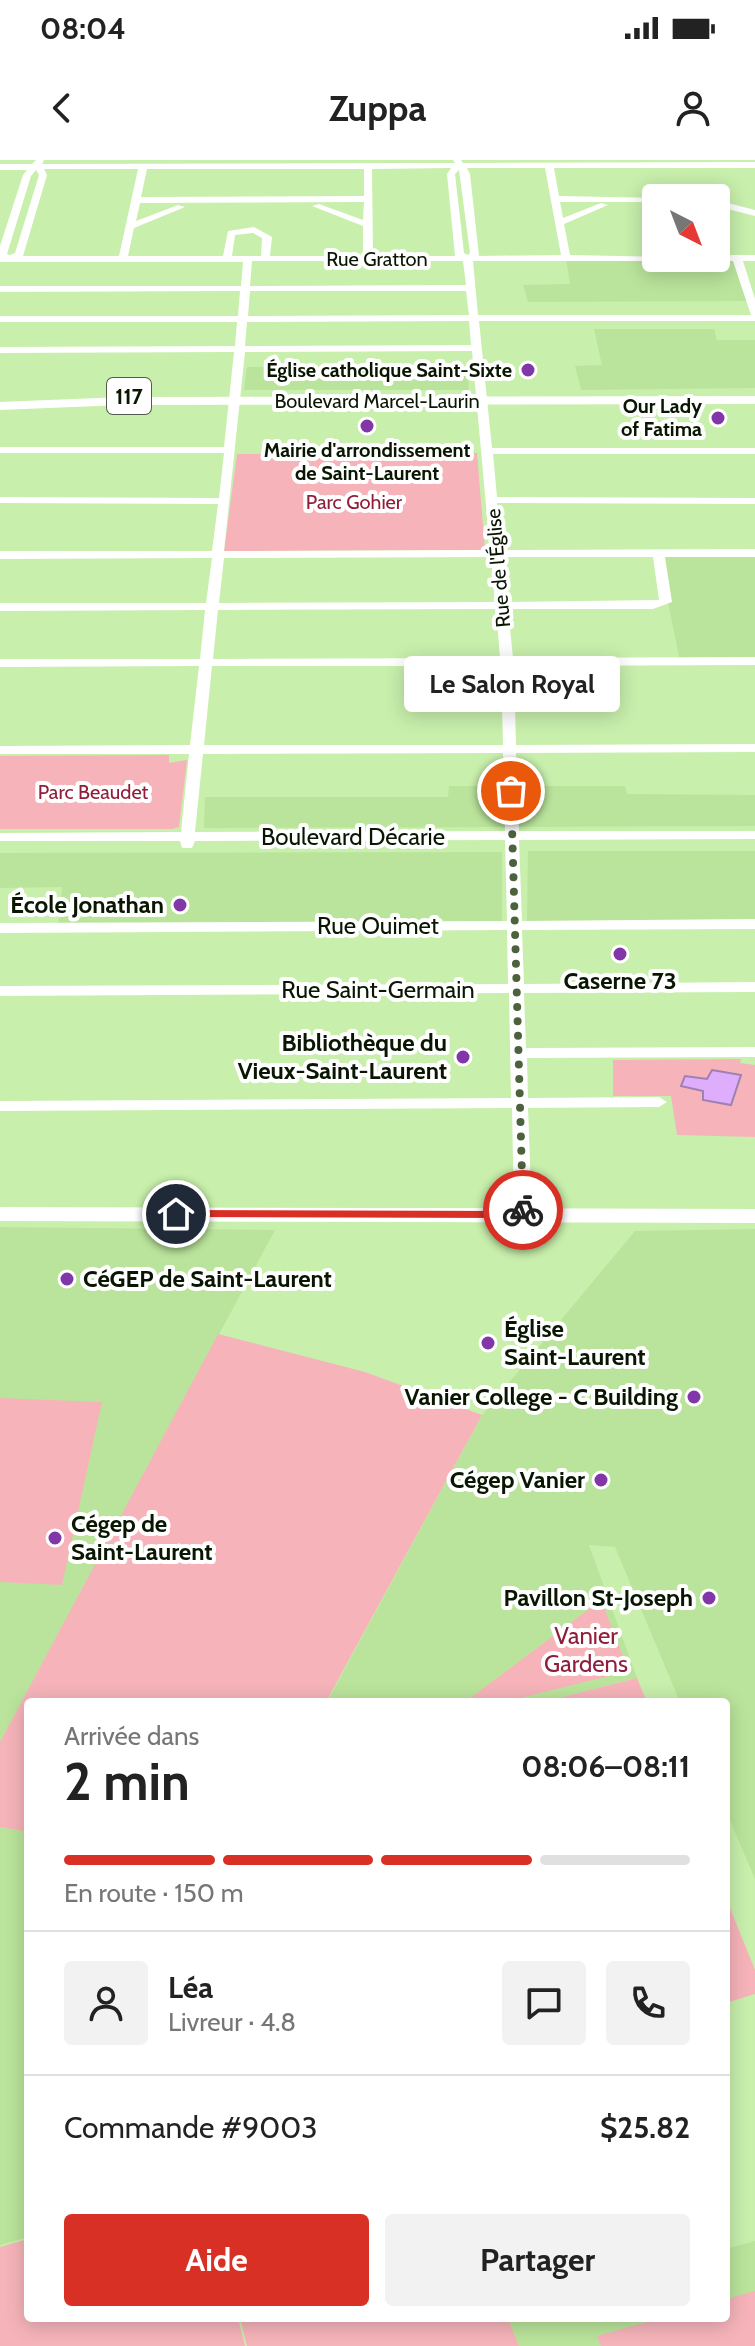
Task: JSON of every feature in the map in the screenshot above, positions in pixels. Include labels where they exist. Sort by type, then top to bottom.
[{"type":"main road","name":"Boulevard Marcel-Laurin","points":[[482,398],[755,393]]},
{"type":"main road","name":"Boulevard Marcel-Laurin","points":[[0,399],[755,400]]},
{"type":"main road","name":"Boulevard Marcel-Laurin","points":[[0,406],[236,399]]},
{"type":"main road","points":[[0,1214],[755,1216]]},
{"type":"street","points":[[185,166],[207,160]]},
{"type":"street","points":[[281,160],[300,166]]},
{"type":"street","points":[[706,165],[722,160]]},
{"type":"street","points":[[251,165],[549,168],[755,164]]},
{"type":"street","points":[[549,168],[755,164]]},
{"type":"street","points":[[0,168],[235,165]]},
{"type":"street","points":[[143,168],[235,165],[368,168]]},
{"type":"street","name":"Rue de l'Église","points":[[458,166],[466,174],[475,254],[468,259],[459,254],[451,174],[458,166]]},
{"type":"street","points":[[38,167],[27,175],[2,255],[0,288],[470,288]]},
{"type":"street","points":[[4,259],[19,255],[43,175],[38,167]]},
{"type":"street","points":[[123,259],[143,168]]},
{"type":"street","points":[[368,168],[368,259]]},
{"type":"street","points":[[549,168],[566,258]]},
{"type":"street","points":[[136,200],[367,199]]},
{"type":"street","points":[[555,199],[642,199]]},
{"type":"street","points":[[560,222],[596,207],[642,199]]},
{"type":"street","points":[[730,200],[742,199]]},
{"type":"street","points":[[131,226],[170,210],[224,200]]},
{"type":"street","points":[[277,201],[326,209],[368,225]]},
{"type":"street","points":[[730,205],[755,213]]},
{"type":"street","points":[[227,258],[231,233],[254,230],[267,237],[265,258]]},
{"type":"street","points":[[187,841],[216,555],[236,399],[248,258]]},
{"type":"street","name":"Rue Gratton","points":[[4,259],[642,258]]},
{"type":"street","name":"Rue Gratton","points":[[730,258],[755,258]]},
{"type":"street","points":[[0,319],[755,316],[751,287],[737,258]]},
{"type":"street","name":"Rue de l'Église","points":[[468,259],[507,661],[523,1215]]},
{"type":"street","points":[[0,350],[476,348]]},
{"type":"street","points":[[0,450],[230,450]]},
{"type":"street","points":[[487,451],[755,451]]},
{"type":"street","points":[[0,500],[224,501]]},
{"type":"street","points":[[492,500],[755,501]]},
{"type":"street","points":[[0,607],[660,604],[666,602],[658,553]]},
{"type":"street","points":[[0,555],[755,553]]},
{"type":"street","points":[[0,663],[755,661]]},
{"type":"street","points":[[0,750],[755,748]]},
{"type":"street","name":"Boulevard Décarie","points":[[513,840],[755,835]]},
{"type":"street","name":"Boulevard Décarie","points":[[0,837],[187,841]]},
{"type":"street","name":"Boulevard Décarie","points":[[0,845],[513,840],[755,843]]},
{"type":"street","name":"Rue Ouimet","points":[[0,928],[755,924]]},
{"type":"street","name":"Rue Saint-Germain","points":[[0,991],[755,987]]},
{"type":"street","points":[[518,1053],[755,1052]]},
{"type":"street","points":[[0,1106],[659,1102]]},
{"type":"shaded area","points":[[566,258],[642,258],[642,272],[730,272],[730,258],[737,258],[751,301],[528,302],[523,285],[570,284]]},
{"type":"shaded area","points":[[594,329],[714,329],[717,340],[755,340],[755,388],[581,390],[575,366],[602,365]]},
{"type":"shaded area","points":[[467,366],[469,390],[244,390],[247,367]]},
{"type":"shaded area","points":[[658,553],[755,553],[755,661],[680,661]]},
{"type":"shaded area","points":[[449,786],[625,786],[627,794],[755,795],[755,826],[204,828],[205,797],[448,797]]},
{"type":"shaded area","points":[[528,851],[755,851],[755,921],[527,921]]},
{"type":"shaded area","points":[[502,852],[502,922],[58,925],[62,887],[0,888],[0,853]]},
{"type":"shaded area","points":[[712,1070],[741,1075],[731,1105],[703,1100],[703,1091],[681,1086],[685,1076],[707,1079]]},
{"type":"shaded area","name":"Cégep de Saint-Laurent","points":[[0,1227],[275,1230],[0,1742]]},
{"type":"shaded area","name":"Cégep Vanier","points":[[755,1229],[755,1879],[730,1820],[730,1698],[678,1698],[615,1547],[589,1545],[637,1678],[559,1698],[329,1698],[482,1415],[635,1231]]},
{"type":"shaded area","points":[[0,1827],[24,1831],[24,2238],[0,2245]]},
{"type":"shaded area","points":[[755,2241],[755,2346],[519,2346],[510,2322],[730,2322],[730,2248]]},
{"type":"green space","name":"Parc Gohier","points":[[477,453],[485,550],[224,551],[237,454]]},
{"type":"green space","name":"Parc Beaudet","points":[[169,755],[169,763],[187,760],[179,827],[0,829],[0,756]]},
{"type":"green space","points":[[741,1059],[740,1063],[755,1065],[755,1137],[677,1135],[671,1096],[613,1096],[613,1060]]},
{"type":"green space","points":[[218,1334],[365,1372],[482,1415],[328,1698],[24,1698],[24,1831],[0,1827],[0,1742]]},
{"type":"green space","points":[[0,1398],[102,1402],[62,1585],[0,1582]]},
{"type":"green space","name":"Vanier Gardens","points":[[601,1600],[629,1671],[520,1698],[470,1698]]},
{"type":"green space","points":[[637,1678],[645,1698],[559,1698]]},
{"type":"green space","points":[[730,1908],[755,1970],[755,1994],[730,2002]]},
{"type":"green space","points":[[24,2240],[24,2322],[239,2322],[245,2346],[0,2346],[0,2247]]},
{"type":"green space","points":[[755,2291],[755,2346],[601,2346],[597,2336],[647,2322],[730,2322],[730,2298]]},
{"type":"green space","points":[[241,2322],[510,2322],[519,2346],[247,2346]]},
{"type":"way so far","points":[[511,791],[523,1210]]},
{"type":"place","name":"Église catholique Saint-Sixte","points":[[528,370]]},
{"type":"place","name":"Our Lady of Fatima","points":[[718,418]]},
{"type":"place","name":"Mairie d'arrondissement de Saint-Laurent","points":[[367,426]]},
{"type":"place","name":"Le Salon Royal","points":[[511,791]]},
{"type":"place","name":"École Jonathan","points":[[180,905]]},
{"type":"place","name":"Caserne 73","points":[[620,954]]},
{"type":"place","name":"Bibliothèque du Vieux-Saint-Laurent","points":[[463,1057]]},
{"type":"place","name":"CéGEP de Saint-Laurent","points":[[67,1279]]},
{"type":"place","name":"Église Saint-Laurent","points":[[488,1343]]},
{"type":"place","name":"Vanier College - C Building","points":[[694,1397]]},
{"type":"place","name":"Cégep Vanier","points":[[601,1480]]},
{"type":"place","name":"Cégep de Saint-Laurent","points":[[55,1538]]},
{"type":"place","name":"Pavillon St-Joseph","points":[[709,1598]]},
{"type":"route","points":[[176,1214],[523,1215],[523,1210]]}]
